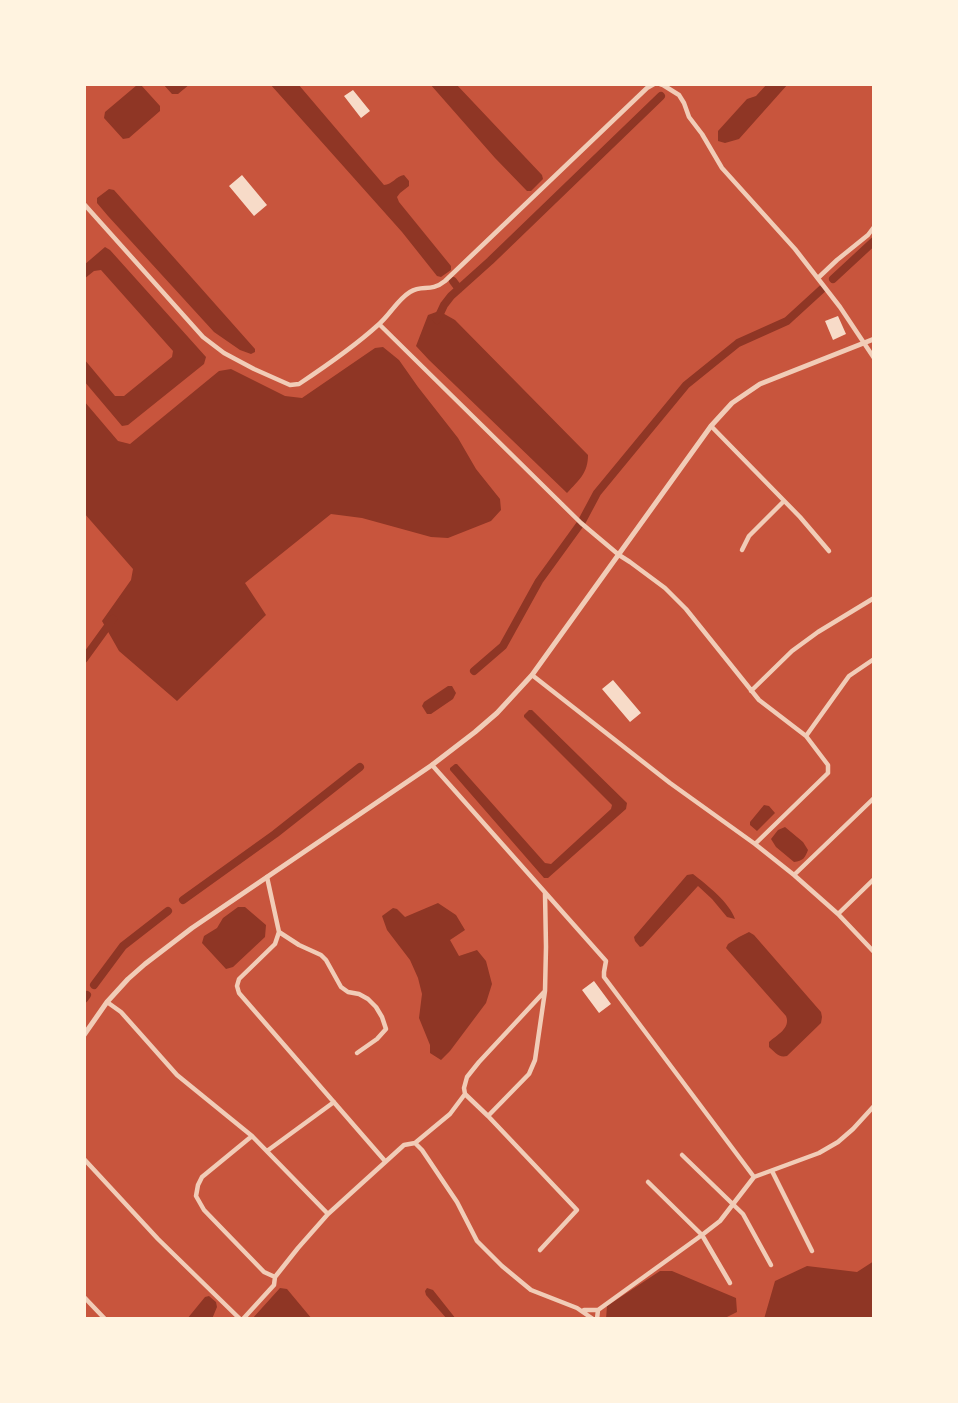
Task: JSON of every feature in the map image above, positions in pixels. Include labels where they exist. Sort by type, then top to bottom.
[{"type":"street","points":[[84,204],[203,337],[224,353],[254,369],[290,385],[299,384],[353,346],[379,324],[402,297],[417,288],[429,289],[445,281],[647,88],[654,84]]},
{"type":"street","points":[[660,84],[679,95],[689,117],[722,168],[795,249],[856,329],[874,358]]},
{"type":"street","points":[[818,278],[874,228]]},
{"type":"street","points":[[379,324],[581,523],[619,555],[665,588],[686,609],[759,700],[806,736],[828,765],[828,772],[755,844]]},
{"type":"street","points":[[84,1035],[107,1002],[145,964],[192,928],[432,765],[498,713],[532,675],[711,426],[732,404],[760,384],[874,339]]},
{"type":"street","points":[[711,426],[829,551]]},
{"type":"street","points":[[742,550],[749,536],[784,501]]},
{"type":"street","points":[[752,691],[792,651],[818,632],[874,598]]},
{"type":"street","points":[[806,736],[849,676],[874,659]]},
{"type":"street","points":[[532,675],[670,783],[794,875],[838,914],[873,950]]},
{"type":"street","points":[[432,765],[606,961],[604,977],[754,1177]]},
{"type":"street","points":[[794,875],[874,798]]},
{"type":"street","points":[[267,877],[279,932],[275,944],[239,979],[237,986],[239,993],[385,1161]]},
{"type":"street","points":[[838,914],[874,879]]},
{"type":"street","points":[[488,1116],[529,1074],[535,1060],[544,991],[545,893]]},
{"type":"street","points":[[279,932],[321,956],[341,987],[368,999],[375,1007],[386,1029],[357,1053]]},
{"type":"street","points":[[540,1250],[577,1210],[465,1094],[464,1088],[467,1077],[479,1062],[544,991]]},
{"type":"street","points":[[107,1002],[121,1012],[177,1075],[252,1136],[328,1214]]},
{"type":"street","points":[[84,1159],[158,1239],[242,1319],[274,1285],[275,1277],[328,1214],[404,1145],[415,1143],[450,1114],[465,1094]]},
{"type":"street","points":[[267,1150],[334,1102]]},
{"type":"street","points":[[415,1143],[457,1202],[477,1241],[502,1266],[531,1290],[582,1310],[595,1319],[598,1310],[720,1221],[754,1177],[819,1153],[838,1142],[874,1106]]},
{"type":"street","points":[[252,1136],[202,1177],[196,1196],[204,1210],[264,1272],[275,1277]]},
{"type":"street","points":[[682,1155],[743,1214],[771,1265]]},
{"type":"street","points":[[772,1171],[812,1251]]},
{"type":"street","points":[[648,1182],[702,1235],[730,1283]]},
{"type":"street","points":[[84,1297],[105,1319]]},
{"type":"street","points":[[582,1310],[598,1310]]},
{"type":"shaded area","points":[[163,84],[190,84],[178,94],[172,94]]},
{"type":"shaded area","points":[[270,84],[298,84],[384,185],[404,175],[409,181],[409,186],[397,197],[399,202],[451,266],[451,270],[441,277],[437,276],[402,232]]},
{"type":"shaded area","points":[[430,84],[456,84],[542,175],[543,179],[531,191],[527,191]]},
{"type":"shaded area","points":[[767,84],[788,84],[739,139],[725,143],[718,141],[718,131],[747,99],[756,96]]},
{"type":"shaded area","points":[[137,85],[141,85],[160,106],[160,111],[129,138],[123,139],[104,118],[105,112]]},
{"type":"shaded area","points":[[109,189],[114,190],[255,349],[255,352],[251,354],[240,350],[214,332],[108,216],[97,203],[97,198]]},
{"type":"shaded area","points":[[105,247],[206,357],[204,364],[128,425],[122,426],[84,381],[84,359],[115,396],[124,396],[172,357],[173,351],[101,270],[94,271],[84,279],[84,265]]},
{"type":"shaded area","points":[[439,311],[455,320],[588,455],[585,472],[567,493],[416,346],[428,315]]},
{"type":"shaded area","points":[[383,347],[399,360],[458,438],[476,469],[500,499],[501,510],[491,521],[448,538],[431,537],[362,518],[331,514],[245,583],[266,615],[177,701],[119,651],[102,621],[131,580],[133,569],[84,513],[84,401],[118,441],[130,444],[219,371],[231,369],[285,396],[302,398],[375,348]]},
{"type":"shaded area","points":[[448,686],[452,686],[456,693],[453,699],[431,714],[427,714],[422,706],[424,702]]},
{"type":"shaded area","points":[[529,710],[532,710],[627,803],[626,809],[548,878],[544,878],[450,770],[457,764],[545,863],[551,864],[611,809],[612,805],[524,717]]},
{"type":"shaded area","points":[[764,805],[769,806],[775,813],[757,831],[750,825],[750,822]]},
{"type":"shaded area","points":[[785,827],[803,842],[808,850],[800,861],[794,862],[776,847],[771,839],[778,830]]},
{"type":"shaded area","points":[[693,874],[723,900],[735,919],[727,917],[698,886],[640,947],[634,937],[687,875]]},
{"type":"shaded area","points":[[438,903],[456,915],[465,930],[450,940],[459,956],[477,950],[486,961],[492,984],[486,1003],[441,1060],[430,1053],[430,1045],[419,1018],[422,994],[418,978],[410,960],[387,930],[382,916],[393,908],[405,917]]},
{"type":"shaded area","points":[[238,907],[245,907],[266,925],[265,937],[233,967],[226,969],[202,943],[204,936],[217,928],[223,918]]},
{"type":"shaded area","points":[[749,932],[821,1012],[821,1023],[787,1056],[779,1055],[769,1047],[769,1042],[785,1028],[786,1016],[726,948],[728,944]]},
{"type":"shaded area","points":[[874,1261],[874,1319],[764,1319],[775,1281],[807,1266],[857,1272]]},
{"type":"shaded area","points":[[660,1271],[672,1271],[736,1298],[737,1312],[723,1319],[606,1319],[607,1306]]},
{"type":"shaded area","points":[[280,1288],[287,1289],[312,1319],[252,1319]]},
{"type":"shaded area","points":[[427,1288],[433,1290],[456,1319],[447,1319],[426,1295]]},
{"type":"shaded area","points":[[209,1296],[216,1302],[217,1307],[212,1319],[187,1319],[205,1297]]},
{"type":"building","points":[[353,90],[370,111],[361,118],[344,96]]},
{"type":"building","points":[[242,175],[267,205],[254,216],[229,186]]},
{"type":"building","points":[[838,316],[846,334],[833,340],[825,321]]},
{"type":"building","points":[[613,680],[641,713],[630,722],[602,689]]},
{"type":"building","points":[[594,981],[611,1004],[599,1013],[582,990]]},
{"type":"waterway","points":[[437,320],[451,296],[661,96]]},
{"type":"waterway","points":[[833,279],[874,241]]},
{"type":"waterway","points":[[453,281],[459,289]]},
{"type":"waterway","points":[[474,671],[503,646],[539,581],[581,523],[597,493],[686,385],[738,343],[787,321],[822,289]]},
{"type":"waterway","points":[[84,659],[113,619]]},
{"type":"waterway","points":[[183,900],[275,834],[360,767]]},
{"type":"waterway","points":[[94,985],[123,946],[168,911]]},
{"type":"waterway","points":[[84,999],[87,995]]}]
